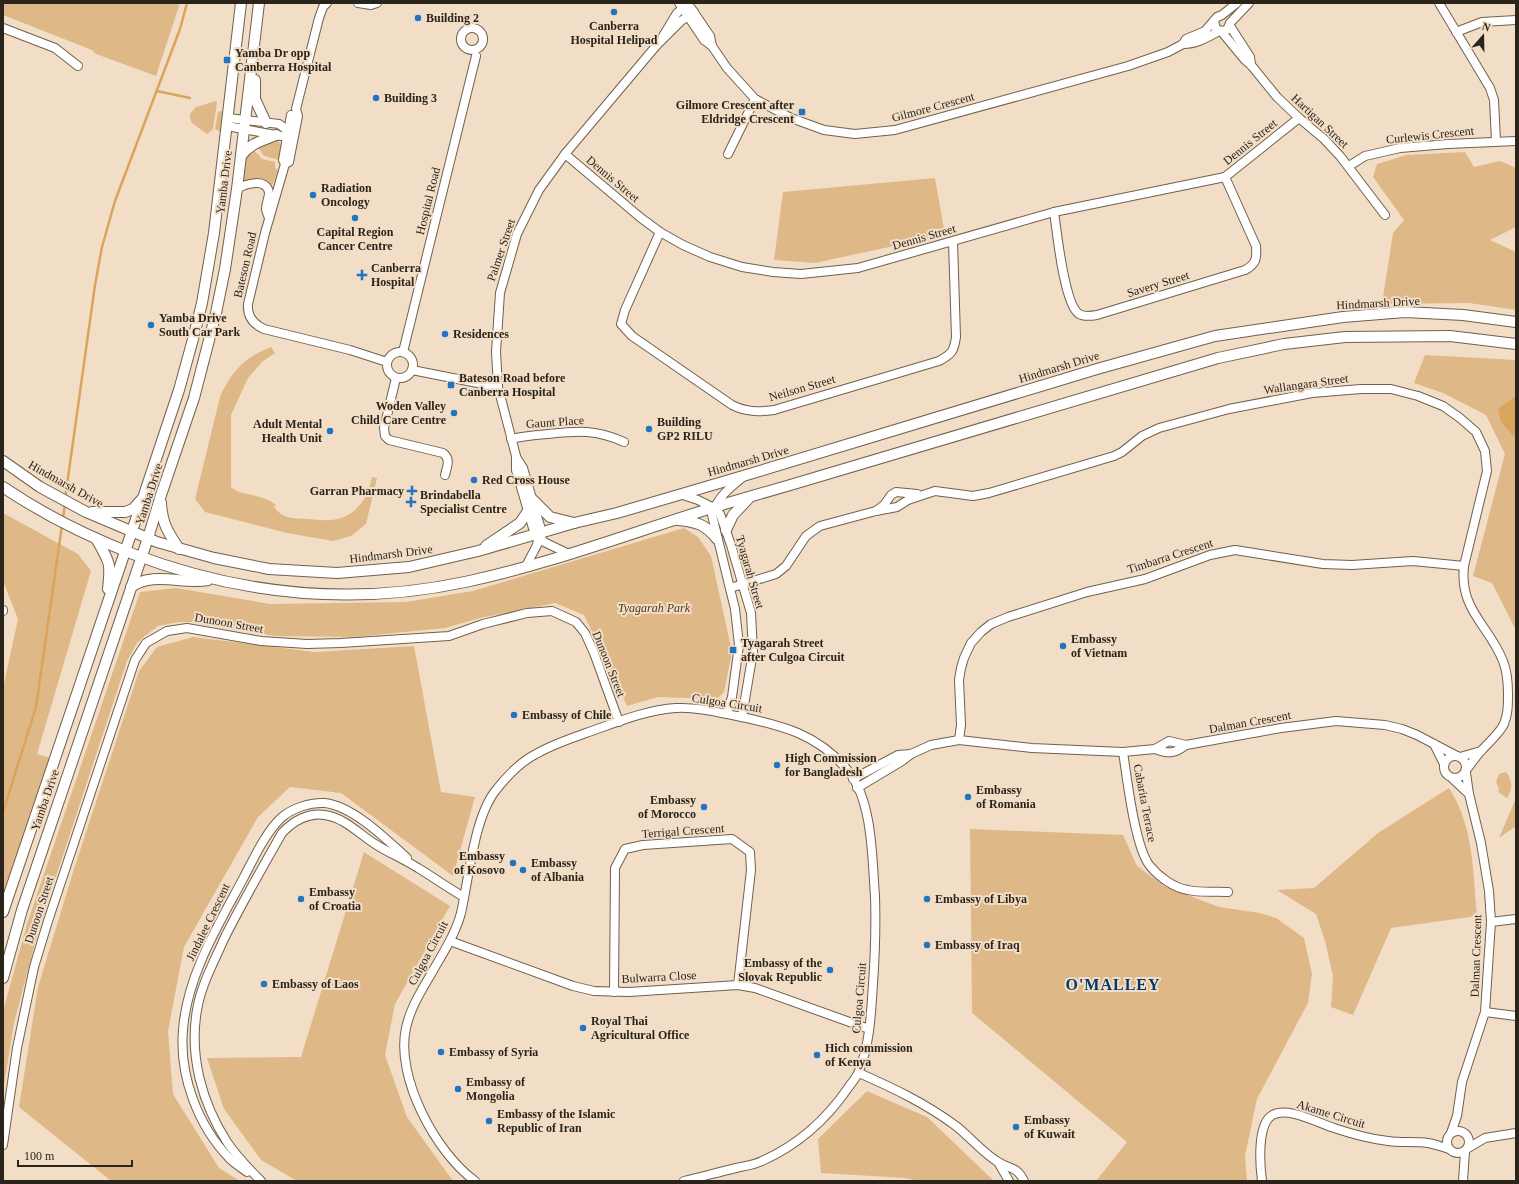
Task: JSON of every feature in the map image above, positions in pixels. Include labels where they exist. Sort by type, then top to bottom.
[{"type":"main road","name":"Yamba Drive","points":[[3,912],[179,390],[202,303],[214,233],[241,3]]},
{"type":"main road","name":"Yamba Drive","points":[[3,978],[22,910],[148,538],[180,441],[209,345],[225,269],[237,189],[259,3]]},
{"type":"main road","points":[[252,61],[256,69],[254,83],[255,99],[266,123]]},
{"type":"main road","points":[[241,156],[246,148],[254,143],[276,135]]},
{"type":"main road","name":"Hindmarsh Drive","points":[[3,461],[53,495],[82,511],[179,549],[269,569],[337,573],[409,567],[478,551],[574,523],[617,513],[1098,369],[1216,336],[1342,317],[1405,312],[1463,314],[1516,322]]},
{"type":"main road","points":[[3,487],[49,516],[75,530],[172,569],[213,579],[277,591],[337,595],[411,591],[464,582],[569,554],[676,519],[1218,358],[1284,344],[1345,337],[1450,336],[1516,344]]},
{"type":"main road","points":[[161,495],[162,517],[167,530],[179,549]]},
{"type":"main road","points":[[726,530],[733,515],[750,497]]},
{"type":"main road","points":[[82,511],[125,512],[134,509],[142,498]]},
{"type":"main road","points":[[532,499],[550,516],[574,523]]},
{"type":"main road","points":[[478,551],[520,523],[528,511]]},
{"type":"main road","points":[[676,519],[703,524],[718,539]]},
{"type":"main road","points":[[97,540],[109,562],[110,570],[106,607]]},
{"type":"main road","points":[[131,587],[153,580],[167,579],[200,582],[213,579]]},
{"type":"street","points":[[244,125],[266,123],[279,124],[294,112],[319,18],[323,6],[327,3]]},
{"type":"street","points":[[358,3],[371,5],[377,3]]},
{"type":"street","points":[[1238,6],[1227,30],[1220,31],[1215,27],[1214,21],[1217,17],[1238,6],[1249,3]]},
{"type":"street","points":[[1439,3],[1490,88],[1494,100],[1496,141]]},
{"type":"street","name":"Gilmore Crescent","points":[[684,4],[710,36],[712,46],[727,68],[755,99],[791,118],[824,130],[855,134],[895,130],[1128,66],[1168,52],[1184,44],[1205,39],[1220,31]]},
{"type":"street","name":"Palmer Street","points":[[656,46],[684,4]]},
{"type":"street","name":"Palmer Street","points":[[526,566],[537,545],[540,526],[523,468],[516,456],[498,387],[496,352],[498,310],[502,282],[517,234],[539,190],[565,154],[656,46],[691,14]]},
{"type":"street","points":[[1222,15],[1228,17],[1230,24]]},
{"type":"street","points":[[1456,32],[1482,22],[1516,20]]},
{"type":"street","name":"Gilmore Crescent","points":[[1184,44],[1186,39],[1205,31],[1214,21]]},
{"type":"street","name":"Hartigan Street","points":[[1230,24],[1250,57],[1251,65]]},
{"type":"street","points":[[3,28],[55,48],[78,66]]},
{"type":"street","name":"Hospital Road","points":[[403,352],[476,56],[483,41],[483,34],[478,29],[471,28],[464,31],[461,38],[463,45],[476,56]]},
{"type":"street","name":"Hartigan Street","points":[[1220,31],[1251,65],[1277,97],[1298,118],[1324,138],[1349,166],[1385,215]]},
{"type":"street","points":[[469,49],[472,50],[479,47]]},
{"type":"street","points":[[728,154],[755,99]]},
{"type":"street","points":[[289,135],[298,116],[294,112]]},
{"type":"street","name":"Dennis Street","points":[[565,154],[641,218],[660,232],[683,245],[710,257],[742,266],[773,272],[800,274],[858,268],[1054,212],[1225,177],[1298,118]]},
{"type":"street","points":[[227,122],[244,125],[276,135],[289,135]]},
{"type":"street","points":[[279,124],[289,135]]},
{"type":"street","name":"Bateson Road","points":[[289,135],[289,162],[285,164],[269,218],[248,304],[248,314],[257,325],[264,329],[350,350],[387,362]]},
{"type":"street","name":"Curlewis Crescent","points":[[1349,166],[1365,156],[1400,148],[1496,141],[1516,141]]},
{"type":"street","name":"Savery Street","points":[[1054,212],[1067,293],[1072,306],[1078,314],[1086,316],[1097,315],[1245,270],[1253,266],[1257,257],[1256,246],[1225,177]]},
{"type":"street","points":[[237,189],[243,185],[255,183],[265,186],[269,194],[266,208],[269,218]]},
{"type":"street","name":"Neilson Street","points":[[660,232],[625,310],[621,324],[632,336],[732,405],[743,410],[758,412],[781,408],[939,361],[949,356],[954,348],[956,337],[953,242]]},
{"type":"street","points":[[403,352],[410,357],[412,361],[412,370],[404,377],[396,378],[389,373],[386,366],[387,362],[388,358],[395,353],[403,352]]},
{"type":"street","points":[[412,370],[498,387]]},
{"type":"street","points":[[396,378],[384,428],[385,436],[389,440],[443,453],[448,459],[444,475]]},
{"type":"street","name":"Wallangara Street","points":[[730,588],[776,574],[786,566],[806,536],[820,526],[897,507],[921,494],[935,491],[973,496],[989,493],[1114,456],[1122,452],[1142,436],[1159,428],[1229,409],[1312,393],[1361,389],[1391,389],[1418,396],[1443,406],[1476,432],[1485,451],[1487,471],[1464,566],[1463,576],[1465,590],[1470,606],[1493,641],[1503,661],[1508,687],[1508,707],[1504,724],[1466,771]]},
{"type":"street","name":"Gaunt Place","points":[[511,439],[582,431],[593,432],[624,442]]},
{"type":"street","name":"Palmer Street","points":[[516,456],[516,470],[533,528],[544,542],[569,554]]},
{"type":"street","points":[[680,494],[698,500],[714,508],[724,493],[743,476]]},
{"type":"street","name":"Wallangara Street","points":[[876,511],[884,505],[891,494],[896,492],[921,494]]},
{"type":"street","name":"Tyagarah Street","points":[[727,714],[732,696],[739,645],[735,609],[712,515],[714,508],[720,514],[726,530],[751,613],[753,652],[742,717]]},
{"type":"street","name":"Timbarra Crescent","points":[[959,740],[961,725],[959,680],[964,658],[971,644],[981,632],[991,624],[1008,616],[1087,592],[1145,579],[1210,554],[1235,550],[1323,564],[1352,565],[1413,561],[1464,566]]},
{"type":"street","name":"Dunoon Street","points":[[3,1145],[17,1048],[34,967],[135,660],[146,643],[167,631],[187,628],[261,641],[307,644],[341,644],[449,636],[483,624],[527,613],[552,611],[576,622],[585,634],[594,652],[618,722]]},
{"type":"street","name":"Culgoa Circuit","points":[[475,1181],[462,1172],[441,1147],[433,1134],[415,1096],[404,1056],[405,1031],[412,1007],[450,941],[460,916],[477,834],[485,808],[493,793],[512,771],[534,754],[561,742],[649,711],[679,708],[706,710],[771,722],[793,730],[812,740],[834,756],[853,779],[866,812],[872,850],[876,926],[869,1029],[866,1046],[859,1073],[829,1114],[793,1145],[760,1162],[684,1181]]},
{"type":"street","name":"Dalman Crescent","points":[[1155,749],[1169,741],[1186,745],[1281,728],[1336,721],[1402,729],[1459,756]]},
{"type":"street","name":"Dalman Crescent","points":[[857,788],[911,754],[931,745],[959,740],[1032,748],[1123,752],[1155,749],[1170,753],[1177,751],[1186,745]]},
{"type":"street","points":[[1434,744],[1444,764],[1444,771],[1446,775],[1453,779],[1469,794]]},
{"type":"street","points":[[1444,764],[1449,758],[1481,751]]},
{"type":"street","name":"Cabarita Terrace","points":[[1123,752],[1136,827],[1142,852],[1149,865],[1166,880],[1188,890],[1228,892]]},
{"type":"street","name":"Dalman Crescent","points":[[853,779],[898,755],[911,754]]},
{"type":"street","points":[[1453,779],[1461,778],[1466,771],[1466,762],[1459,756]]},
{"type":"street","name":"Dalman Crescent","points":[[1449,1136],[1457,1116],[1462,1082],[1485,1012],[1490,922],[1489,891],[1481,843],[1469,794],[1466,771]]},
{"type":"street","name":"Jindalee Crescent","points":[[260,1181],[231,1160],[209,1132],[199,1115],[189,1086],[183,1057],[183,1030],[193,981],[221,920],[249,866],[272,827],[282,817],[294,809],[310,804],[326,803],[349,811],[381,835],[418,868]]},
{"type":"street","name":"Jindalee Crescent","points":[[260,1181],[232,1148],[209,1109],[200,1084],[195,1058],[195,1031],[197,1008],[204,985],[241,905],[282,833],[289,826],[300,819],[312,815],[334,817],[344,822],[375,844],[418,868],[464,897]]},
{"type":"street","name":"Terrigal Crescent","points":[[614,992],[615,868],[625,849],[643,845],[732,839],[750,852],[751,870],[738,985]]},
{"type":"street","points":[[1490,922],[1516,919]]},
{"type":"street","name":"Bulwarra Close","points":[[450,941],[573,986],[594,991],[614,992],[738,985],[755,988],[869,1029]]},
{"type":"street","points":[[1485,1012],[1516,1016]]},
{"type":"street","points":[[859,1073],[910,1096],[955,1126],[998,1162],[1021,1174],[1024,1181]]},
{"type":"street","name":"Akame Circuit","points":[[1262,1181],[1260,1164],[1263,1126],[1270,1116],[1283,1112],[1302,1116],[1335,1129],[1364,1137],[1388,1141],[1428,1143],[1452,1151]]},
{"type":"street","points":[[1457,1116],[1469,1141],[1463,1167],[1463,1181]]},
{"type":"street","points":[[1463,1167],[1447,1142],[1449,1136],[1458,1131],[1485,1138],[1516,1133]]},
{"type":"street","name":"Akame Circuit","points":[[1428,1143],[1449,1136]]},
{"type":"street","points":[[1452,1151],[1462,1153],[1485,1138]]},
{"type":"street","points":[[998,1162],[1009,1181]]},
{"type":"green space","points":[[3,3],[180,3],[156,76],[96,54],[92,50],[3,15]]},
{"type":"green space","points":[[216,101],[213,129],[207,134],[192,123],[190,114],[196,107]]},
{"type":"green space","points":[[218,112],[224,112],[220,132],[215,129]]},
{"type":"green space","points":[[274,140],[278,141],[282,145],[279,160],[264,156],[257,146]]},
{"type":"green space","points":[[252,148],[262,159],[275,162],[275,168],[278,170],[273,184],[271,185],[264,181],[242,182],[245,158]]},
{"type":"green space","points":[[1465,152],[1474,167],[1500,161],[1516,168],[1516,227],[1490,240],[1516,252],[1516,310],[1469,303],[1382,304],[1393,233],[1404,220],[1373,177],[1377,164],[1407,155]]},
{"type":"green space","points":[[935,178],[945,235],[815,263],[774,260],[783,192]]},
{"type":"green space","points":[[271,347],[275,353],[262,362],[248,378],[231,415],[231,487],[239,492],[258,496],[270,501],[276,505],[274,507],[277,511],[284,516],[328,520],[347,516],[359,506],[364,500],[372,477],[377,478],[366,524],[351,536],[333,541],[287,533],[205,512],[195,499],[222,391],[232,375],[241,365],[253,356]]},
{"type":"green space","points":[[1425,355],[1516,360],[1516,630],[1492,583],[1473,576],[1505,454],[1486,415],[1443,393],[1414,383]]},
{"type":"green space","points":[[3,513],[78,554],[91,571],[37,754],[50,758],[3,905],[3,688],[18,619],[3,581]]},
{"type":"green space","name":"Tyagarah Park","points":[[684,528],[698,537],[711,556],[732,652],[724,692],[717,699],[658,697],[627,706],[584,615],[555,603],[480,618],[445,628],[354,637],[275,636],[195,622],[179,622],[158,626],[146,635],[137,643],[127,661],[39,928],[14,1023],[3,1092],[3,1011],[27,924],[140,592],[176,588],[270,604],[406,602],[473,591]]},
{"type":"green space","points":[[193,637],[315,652],[414,646],[441,792],[475,797],[453,876],[341,793],[290,787],[258,817],[184,947],[168,1031],[173,1094],[219,1168],[240,1181],[111,1181],[19,1107],[38,987],[73,872],[139,671],[157,647]]},
{"type":"green space","points":[[1506,772],[1511,782],[1510,791],[1507,798],[1498,792],[1499,789],[1496,782],[1499,774]]},
{"type":"green space","points":[[1449,788],[1457,803],[1468,834],[1473,867],[1477,916],[1391,928],[1353,1015],[1331,1007],[1333,976],[1325,941],[1316,914],[1277,890],[1314,888],[1378,833]]},
{"type":"green space","points":[[1516,798],[1516,826],[1499,838]]},
{"type":"green space","points":[[970,829],[1123,835],[1137,866],[1164,886],[1219,907],[1260,913],[1276,918],[1304,938],[1312,974],[1308,1003],[1257,1099],[1245,1156],[1247,1181],[1096,1181],[1127,1142],[972,1013]]},
{"type":"green space","points":[[364,852],[450,906],[395,1004],[385,1055],[407,1117],[453,1181],[297,1181],[261,1160],[224,1109],[207,1058],[301,1057]]},
{"type":"green space","points":[[867,1091],[927,1117],[994,1181],[920,1181],[905,1178],[821,1173],[818,1139]]},
{"type":"shaded area","points":[[1516,396],[1516,439],[1501,422],[1498,409]]},
{"type":"waterway","points":[[65,499],[95,285],[102,247],[115,201],[180,29],[187,3]]},
{"type":"waterway","points":[[157,91],[190,98]]},
{"type":"waterway","points":[[63,518],[65,504]]},
{"type":"waterway","points":[[3,812],[36,707],[62,525]]},
{"type":"place","name":"Canberra Hospital Helipad","points":[[614,12]]},
{"type":"place","name":"Building 2","points":[[418,18]]},
{"type":"place","name":"Yamba Dr opp Canberra Hospital","points":[[227,60]]},
{"type":"place","name":"Building 3","points":[[376,98]]},
{"type":"place","name":"Gilmore Crescent after Eldridge Crescent","points":[[802,112]]},
{"type":"place","name":"Radiation Oncology","points":[[313,195]]},
{"type":"place","name":"Capital Region Cancer Centre","points":[[355,218]]},
{"type":"place","name":"Canberra Hospital","points":[[362,275]]},
{"type":"place","name":"Yamba Drive South Car Park","points":[[151,325]]},
{"type":"place","name":"Residences","points":[[445,334]]},
{"type":"place","name":"Bateson Road before Canberra Hospital","points":[[451,385]]},
{"type":"place","name":"Woden Valley Child Care Centre","points":[[454,413]]},
{"type":"place","name":"Building GP2 RILU","points":[[649,429]]},
{"type":"place","name":"Adult Mental Health Unit","points":[[330,431]]},
{"type":"place","name":"Red Cross House","points":[[474,480]]},
{"type":"place","name":"Garran Pharmacy","points":[[412,491]]},
{"type":"place","name":"Brindabella Specialist Centre","points":[[411,502]]},
{"type":"place","name":"Embassy of Vietnam","points":[[1063,646]]},
{"type":"place","name":"Tyagarah Street after Culgoa Circuit","points":[[733,650]]},
{"type":"place","name":"Embassy of Chile","points":[[514,715]]},
{"type":"place","name":"High Commission for Bangladesh","points":[[777,765]]},
{"type":"place","name":"Embassy of Romania","points":[[968,797]]},
{"type":"place","name":"Embassy of Morocco","points":[[704,807]]},
{"type":"place","name":"Embassy of Kosovo","points":[[513,863]]},
{"type":"place","name":"Embassy of Albania","points":[[523,870]]},
{"type":"place","name":"Embassy of Croatia","points":[[301,899]]},
{"type":"place","name":"Embassy of Libya","points":[[927,899]]},
{"type":"place","name":"Embassy of Iraq","points":[[927,945]]},
{"type":"place","name":"Embassy of the Slovak Republic","points":[[830,970]]},
{"type":"place","name":"Embassy of Laos","points":[[264,984]]},
{"type":"place","name":"Royal Thai Agricultural Office","points":[[583,1028]]},
{"type":"place","name":"Embassy of Syria","points":[[441,1052]]},
{"type":"place","name":"Hich commission of Kenya","points":[[817,1055]]},
{"type":"place","name":"Embassy of Mongolia","points":[[458,1089]]},
{"type":"place","name":"Embassy of the Islamic Republic of Iran","points":[[489,1121]]},
{"type":"place","name":"Embassy of Kuwait","points":[[1016,1127]]},
{"type":"district","name":"O'MALLEY","points":[[1113,984]]}]
